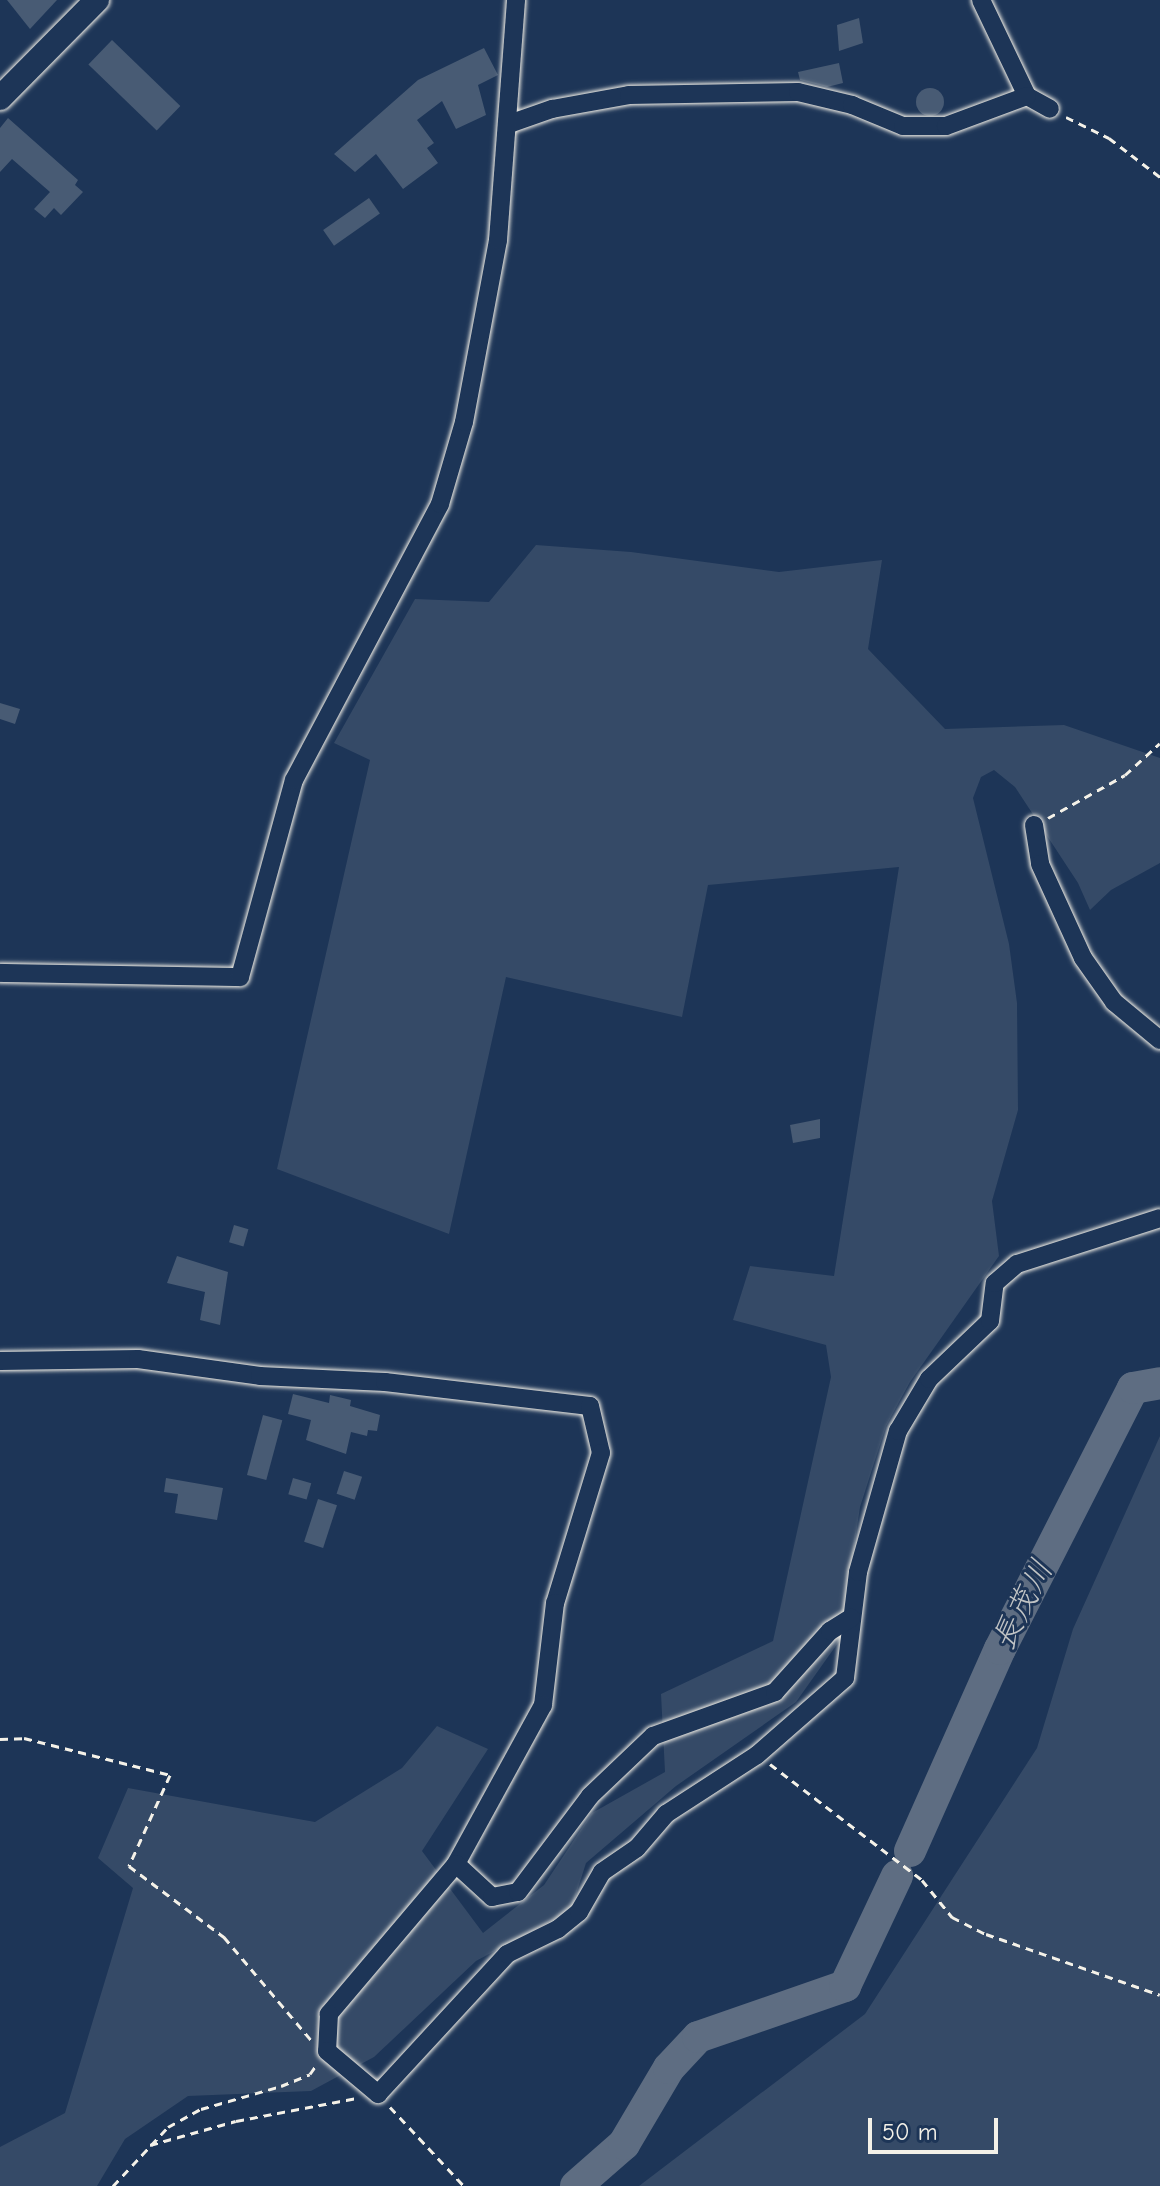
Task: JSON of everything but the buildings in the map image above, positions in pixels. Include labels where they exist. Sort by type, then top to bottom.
[{"type":"main road","points":[[0,98],[97,0]]},
{"type":"street","points":[[0,973],[240,977],[294,780],[440,504],[487,321],[509,124],[516,0]]},
{"type":"street","points":[[981,0],[1027,96],[1050,109]]},
{"type":"street","points":[[509,124],[552,109],[629,95],[798,92],[852,105],[903,126],[946,126],[1027,96]]},
{"type":"street","points":[[1034,825],[1040,864],[1083,958],[1114,1002],[1160,1040]]},
{"type":"street","points":[[0,1361],[138,1359],[260,1376],[385,1382],[590,1406],[601,1453],[555,1603],[543,1705],[456,1864],[329,2014],[327,2051],[378,2094],[507,1954],[558,1929],[579,1912],[602,1872],[637,1848],[666,1814],[757,1755],[845,1678],[851,1618],[871,1515],[898,1431],[929,1379],[990,1321],[995,1283],[1017,1264],[1160,1218]]},
{"type":"street","points":[[456,1864],[492,1897],[518,1892],[590,1796],[653,1736],[775,1692],[806,1664],[830,1631],[851,1618]]},
{"type":"path","points":[[1050,109],[1109,138],[1160,177]]},
{"type":"path","points":[[1034,825],[1125,775],[1160,743]]},
{"type":"path","points":[[0,1739],[24,1738],[170,1775],[129,1866],[224,1937],[301,2033],[327,2051],[310,2074],[201,2109],[168,2127],[113,2186]]},
{"type":"path","points":[[757,1755],[922,1880],[952,1917],[1160,1995]]},
{"type":"path","points":[[148,2146],[236,2121],[378,2094],[464,2186]]},
{"type":"shaded area","points":[[536,545],[631,552],[779,572],[882,560],[868,649],[945,729],[1064,725],[1160,758],[1160,863],[1111,890],[1090,910],[1078,883],[1015,787],[994,770],[981,777],[973,798],[1009,944],[1017,1003],[1018,1110],[992,1201],[999,1256],[910,1382],[886,1426],[860,1507],[840,1640],[796,1702],[676,1786],[586,1863],[571,1910],[476,1961],[374,2057],[311,2091],[188,2096],[125,2139],[97,2186],[0,2186],[0,2147],[65,2113],[133,1888],[98,1858],[128,1788],[315,1822],[402,1768],[437,1726],[488,1749],[422,1851],[483,1933],[544,1885],[592,1813],[665,1772],[661,1694],[773,1641],[831,1377],[826,1345],[733,1320],[750,1266],[834,1276],[899,867],[708,885],[682,1017],[506,977],[449,1234],[277,1169],[370,760],[334,743],[415,599],[489,602]]},
{"type":"shaded area","points":[[1160,1436],[1160,2186],[639,2186],[865,2014],[1037,1748],[1073,1629]]},
{"type":"waterway","name":"長茂川","points":[[910,1851],[1000,1649],[1133,1388],[1160,1383]]},
{"type":"waterway","name":"長茂川","points":[[576,2186],[624,2144],[669,2068],[698,2037],[845,1986],[897,1876]]}]
